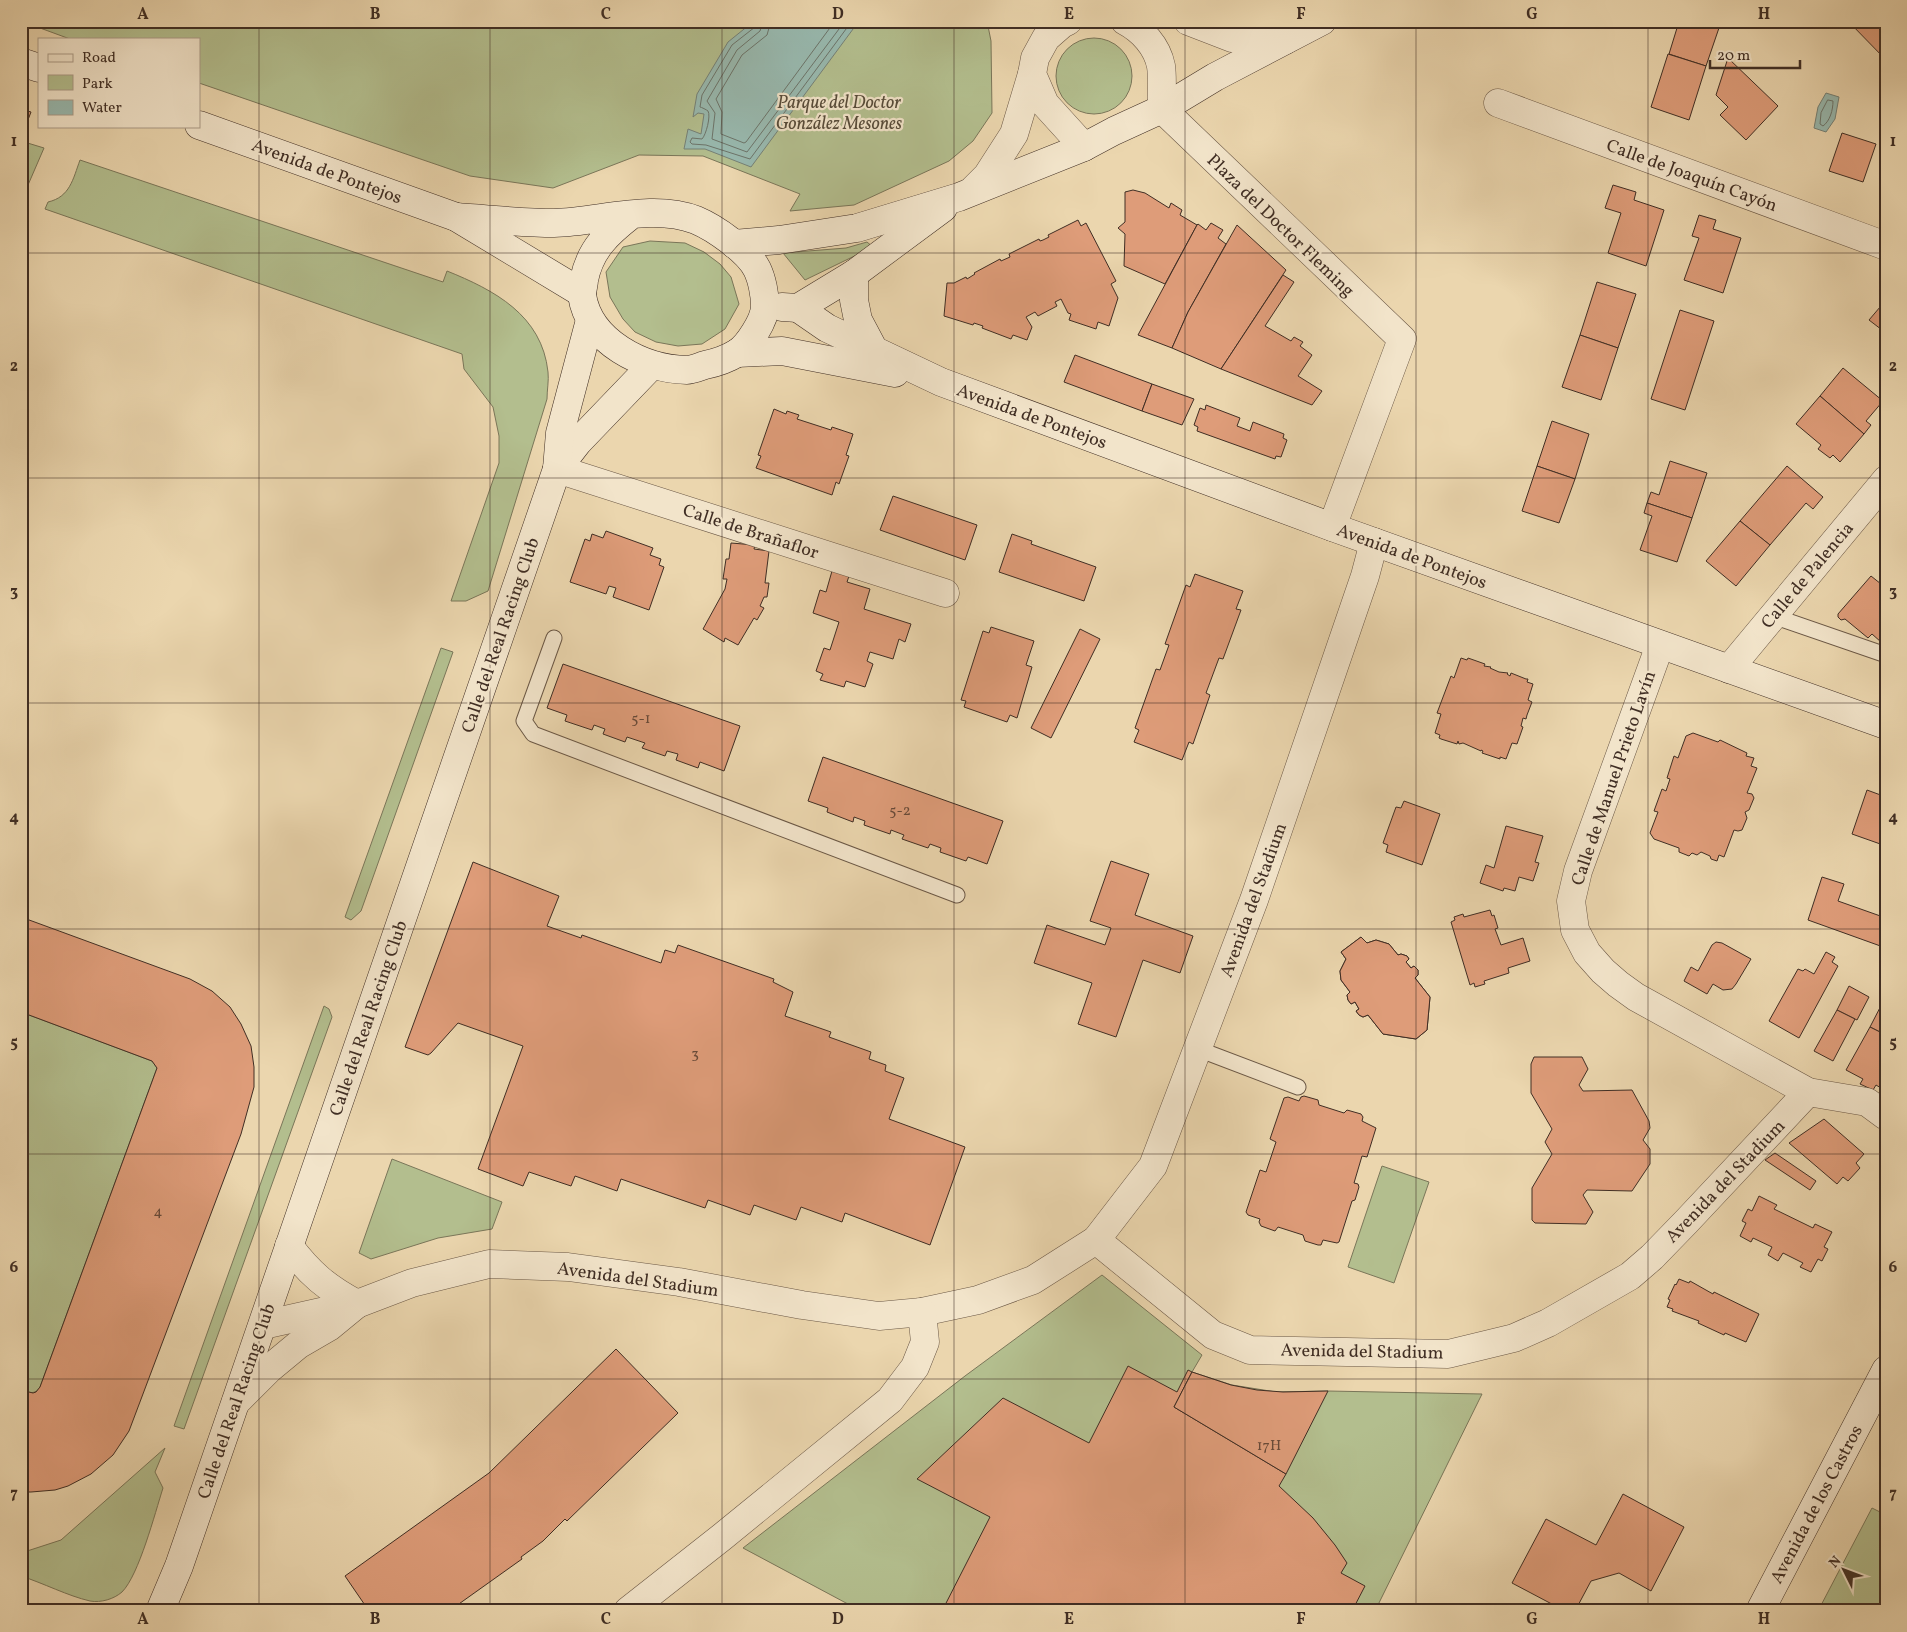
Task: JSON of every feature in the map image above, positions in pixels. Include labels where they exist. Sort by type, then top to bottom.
[{"type":"street","points":[[765,307],[798,308],[854,274],[966,194],[987,176],[1014,134],[1032,74],[1042,30],[1068,21]]},
{"type":"street","points":[[1125,21],[1146,33],[1161,66],[1162,109]]},
{"type":"street","points":[[1188,21],[1232,38],[1284,40]]},
{"type":"street","points":[[734,244],[779,240],[857,228],[966,194],[1084,147],[1162,109],[1215,77],[1322,21]]},
{"type":"street","points":[[21,62],[38,68]]},
{"type":"street","points":[[1032,74],[1045,104],[1084,147]]},
{"type":"street","name":"Calle de Joaquín Cayón","points":[[1498,103],[1886,246]]},
{"type":"street","name":"Plaza del Doctor Fleming","points":[[1162,109],[1402,339],[1332,528]]},
{"type":"street","name":"Avenida de Pontejos","points":[[200,126],[456,217],[582,293]]},
{"type":"street","points":[[663,214],[696,220],[734,244],[751,260],[758,270],[765,307],[752,338],[738,353],[711,364],[688,370],[651,366],[627,354],[610,342],[590,320],[582,293],[586,269],[594,252],[610,230],[631,215],[663,214]]},
{"type":"street","name":"Avenida de Pontejos","points":[[456,217],[555,222],[631,215]]},
{"type":"street","points":[[854,274],[854,300],[858,320],[875,352]]},
{"type":"street","name":"Avenida de Pontejos","points":[[798,308],[827,328],[941,382],[1332,528],[1886,725]]},
{"type":"street","name":"Calle del Real Racing Club","points":[[160,1611],[179,1566],[557,469],[560,432],[590,320]]},
{"type":"street","name":"Avenida de Pontejos","points":[[738,353],[782,351],[941,382]]},
{"type":"street","name":"Calle del Real Racing Club","points":[[557,469],[578,442],[651,366]]},
{"type":"street","name":"Calle de Brañaflor","points":[[557,469],[945,592]]},
{"type":"street","name":"Calle de Palencia","points":[[1729,669],[1886,480]]},
{"type":"street","name":"Avenida del Stadium","points":[[262,1325],[357,1304],[412,1284],[489,1264],[568,1266],[679,1282],[802,1305],[879,1316],[922,1312],[978,1300],[1033,1280],[1096,1240],[1153,1166],[1260,882],[1363,582],[1374,542]]},
{"type":"street","name":"Calle de Manuel Prieto Lavín","points":[[1660,645],[1578,871],[1571,901],[1575,930],[1587,953],[1603,971],[1636,997],[1808,1092],[1867,1102],[1886,1116]]},
{"type":"street","name":"Avenida del Stadium","points":[[1096,1240],[1119,1257],[1197,1324],[1213,1335],[1250,1350],[1448,1354],[1514,1338],[1548,1322],[1630,1276],[1652,1257],[1770,1135],[1808,1092]]},
{"type":"street","points":[[290,1246],[304,1266],[319,1281],[357,1304]]},
{"type":"street","name":"Avenida del Stadium","points":[[236,1402],[269,1369],[298,1345],[329,1328],[357,1304]]},
{"type":"street","points":[[628,1611],[890,1400],[915,1367],[925,1342],[922,1312]]},
{"type":"street","name":"Avenida de los Castros","points":[[1760,1611],[1886,1370]]},
{"type":"street","name":"Calle del Real Racing Club","points":[[146,1611],[179,1566]]},
{"type":"lane","points":[[1773,616],[1886,655]]},
{"type":"lane","points":[[554,638],[524,720],[533,734],[957,895]]},
{"type":"lane","points":[[1198,1049],[1298,1087]]},
{"type":"green space","name":"Parque del Doctor González Mesones","points":[[21,21],[987,21],[991,41],[992,113],[973,141],[949,161],[854,205],[790,211],[800,194],[703,156],[639,155],[553,188],[470,176],[200,83],[200,38],[67,38]]},
{"type":"green space","points":[[1094,38],[1109,41],[1121,49],[1129,61],[1132,76],[1129,91],[1121,103],[1109,111],[1094,114],[1079,111],[1067,103],[1059,91],[1056,76],[1059,61],[1067,49],[1079,41]]},
{"type":"green space","points":[[21,141],[44,148],[28,185],[21,183]]},
{"type":"green space","points":[[80,160],[443,282],[447,271],[465,278],[498,296],[526,320],[544,352],[548,375],[547,399],[488,591],[466,601],[451,601],[499,463],[499,436],[493,407],[464,369],[462,354],[45,209],[48,202],[55,200],[66,192],[73,180]]},
{"type":"green space","points":[[650,241],[685,243],[704,252],[720,264],[731,277],[739,304],[725,329],[702,344],[678,346],[656,342],[635,332],[623,319],[610,297],[606,272],[623,247]]},
{"type":"green space","points":[[867,242],[873,247],[805,280],[783,253],[846,248]]},
{"type":"green space","points":[[441,648],[453,652],[361,911],[351,920],[345,917]]},
{"type":"green space","points":[[324,1006],[329,1009],[332,1017],[184,1429],[174,1426]]},
{"type":"green space","points":[[21,1012],[152,1061],[157,1068],[40,1387],[32,1393],[21,1390]]},
{"type":"green space","points":[[392,1159],[502,1202],[492,1229],[438,1238],[371,1259],[359,1253]]},
{"type":"green space","points":[[1382,1166],[1429,1182],[1394,1283],[1348,1267]]},
{"type":"green space","points":[[1102,1275],[1202,1355],[1192,1372],[1232,1385],[1276,1392],[1328,1391],[1482,1394],[1375,1611],[861,1611],[743,1548],[965,1376]]},
{"type":"green space","points":[[165,1448],[155,1472],[163,1488],[140,1558],[128,1584],[122,1592],[107,1600],[90,1601],[21,1576],[21,1553],[61,1540]]},
{"type":"green space","points":[[1872,1508],[1886,1515],[1886,1611],[1818,1611]]},
{"type":"water","points":[[754,21],[859,21],[751,167],[705,149],[684,149],[688,129],[701,134],[704,114],[698,113],[693,117],[697,94],[728,42]]},
{"type":"water","points":[[1826,93],[1839,97],[1835,119],[1826,132],[1814,128],[1818,107]]},
{"type":"building","points":[[1657,21],[1721,22],[1706,66],[1669,54],[1677,28]]},
{"type":"building","points":[[1848,21],[1886,21],[1886,60]]},
{"type":"building","points":[[1668,54],[1706,66],[1689,120],[1651,107]]},
{"type":"building","points":[[1728,58],[1778,106],[1746,140],[1720,115],[1728,107],[1716,95]]},
{"type":"building","points":[[21,109],[31,112],[21,138]]},
{"type":"building","points":[[1842,133],[1876,144],[1863,182],[1829,171]]},
{"type":"building","points":[[1613,185],[1636,192],[1634,200],[1664,210],[1646,266],[1608,253],[1621,213],[1605,208]]},
{"type":"building","points":[[1133,190],[1145,193],[1169,208],[1171,203],[1182,210],[1180,215],[1197,225],[1165,284],[1124,266],[1125,234],[1118,228],[1125,222],[1125,192]]},
{"type":"building","points":[[1699,215],[1716,220],[1713,229],[1741,238],[1723,293],[1684,280],[1699,238],[1692,236]]},
{"type":"building","points":[[1078,220],[1081,226],[1086,223],[1116,281],[1111,284],[1118,298],[1109,326],[1098,322],[1096,329],[1069,320],[1071,314],[1068,313],[1061,299],[1055,302],[1057,306],[1038,316],[1035,312],[1026,317],[1032,327],[1027,340],[1013,335],[1011,339],[982,328],[983,326],[974,323],[973,325],[944,316],[947,283],[954,283],[966,277],[967,279],[974,273],[1000,259],[1001,261],[1010,257],[1009,254],[1039,239],[1040,241],[1043,240],[1049,237],[1048,235]]},
{"type":"building","points":[[1211,223],[1223,230],[1218,238],[1226,244],[1188,312],[1172,348],[1138,335],[1197,225],[1206,230]]},
{"type":"building","points":[[1237,225],[1286,270],[1221,369],[1172,348],[1188,312]]},
{"type":"building","points":[[1283,275],[1294,282],[1265,326],[1291,341],[1294,337],[1303,342],[1300,346],[1312,355],[1298,376],[1322,391],[1312,405],[1221,369]]},
{"type":"building","points":[[1597,282],[1636,294],[1618,348],[1580,335]]},
{"type":"building","points":[[1886,300],[1886,333],[1869,320]]},
{"type":"building","points":[[1680,310],[1714,321],[1685,410],[1651,399]]},
{"type":"building","points":[[1580,335],[1618,348],[1601,400],[1562,387]]},
{"type":"building","points":[[1075,355],[1152,384],[1142,411],[1064,382]]},
{"type":"building","points":[[1843,368],[1883,401],[1866,421],[1871,425],[1864,434],[1820,396]]},
{"type":"building","points":[[1152,384],[1194,399],[1182,425],[1142,411]]},
{"type":"building","points":[[1820,396],[1864,434],[1840,462],[1833,455],[1830,458],[1818,449],[1821,445],[1796,424]]},
{"type":"building","points":[[1206,405],[1240,418],[1237,426],[1250,431],[1253,422],[1284,434],[1283,438],[1287,440],[1281,457],[1276,456],[1275,459],[1197,431],[1198,427],[1194,425],[1200,408],[1205,410]]},
{"type":"building","points":[[774,409],[786,414],[787,411],[799,415],[797,419],[831,430],[832,427],[853,434],[846,455],[849,456],[839,484],[836,482],[832,495],[756,468],[761,456],[758,455]]},
{"type":"building","points":[[1552,421],[1589,434],[1575,479],[1537,466]]},
{"type":"building","points":[[1670,461],[1707,473],[1692,518],[1647,503],[1651,492],[1659,495]]},
{"type":"building","points":[[1537,466],[1575,479],[1559,523],[1522,511]]},
{"type":"building","points":[[1787,466],[1823,497],[1813,509],[1806,503],[1770,545],[1740,521]]},
{"type":"building","points":[[893,496],[977,525],[965,560],[880,530]]},
{"type":"building","points":[[1647,503],[1692,518],[1677,562],[1640,550],[1652,516],[1644,513]]},
{"type":"building","points":[[1740,521],[1770,545],[1736,586],[1706,561]]},
{"type":"building","points":[[606,531],[653,548],[650,555],[661,559],[659,565],[664,567],[649,610],[613,597],[616,588],[609,586],[606,594],[570,582],[585,539],[590,541],[592,534],[603,538]]},
{"type":"building","points":[[1012,534],[1032,541],[1031,544],[1096,567],[1084,601],[999,572]]},
{"type":"building","points":[[731,543],[755,545],[754,549],[769,551],[765,583],[769,583],[767,597],[764,597],[760,606],[764,608],[757,620],[754,618],[738,645],[725,638],[724,642],[703,629],[725,589],[727,579],[723,579],[726,559],[729,559]]},
{"type":"building","points":[[832,571],[849,576],[847,582],[870,589],[864,609],[911,624],[905,642],[899,639],[893,659],[870,652],[867,661],[873,664],[865,687],[846,681],[844,687],[820,680],[823,674],[816,671],[824,648],[830,650],[839,622],[813,613],[820,590],[826,592]]},
{"type":"building","points":[[1195,574],[1243,591],[1236,609],[1241,610],[1223,659],[1219,658],[1206,693],[1210,695],[1193,744],[1189,742],[1182,760],[1134,742],[1139,730],[1135,728],[1156,669],[1160,670],[1169,645],[1165,644],[1186,585],[1190,587]]},
{"type":"building","points":[[1871,576],[1886,588],[1886,640],[1884,638],[1881,642],[1872,634],[1868,638],[1845,619],[1841,620],[1838,617],[1838,614]]},
{"type":"building","points":[[991,627],[1034,641],[1026,665],[1032,667],[1017,718],[1010,715],[1007,722],[964,707],[966,701],[961,700],[983,631],[989,633]]},
{"type":"building","points":[[1080,629],[1100,639],[1051,738],[1031,728]]},
{"type":"building","points":[[1461,658],[1467,660],[1468,658],[1485,664],[1484,666],[1491,667],[1499,672],[1508,673],[1510,676],[1511,673],[1528,679],[1527,682],[1533,684],[1528,700],[1532,702],[1526,719],[1523,718],[1521,726],[1523,727],[1517,744],[1512,743],[1506,759],[1482,753],[1483,751],[1481,750],[1463,743],[1459,744],[1458,741],[1457,744],[1441,739],[1439,738],[1440,735],[1435,733],[1441,714],[1437,713],[1451,676],[1454,678]]},
{"type":"building","points":[[563,664],[740,726],[724,771],[700,762],[698,768],[676,760],[678,754],[667,751],[665,756],[642,748],[645,743],[627,737],[625,742],[603,734],[605,729],[594,725],[592,730],[565,721],[567,715],[547,708]]},
{"type":"building","points":[[1693,733],[1718,742],[1720,740],[1747,753],[1746,756],[1754,758],[1751,766],[1757,768],[1747,793],[1752,794],[1754,798],[1749,810],[1745,812],[1747,818],[1742,830],[1734,830],[1724,857],[1719,855],[1717,861],[1701,852],[1697,855],[1692,853],[1689,856],[1679,852],[1679,848],[1654,839],[1650,833],[1658,812],[1654,811],[1662,789],[1666,791],[1670,779],[1667,778],[1674,756],[1678,758],[1686,736]]},
{"type":"building","points":[[823,757],[1003,821],[987,864],[968,857],[966,861],[940,852],[941,848],[930,844],[928,848],[902,839],[904,835],[891,830],[890,834],[864,825],[865,821],[854,817],[853,822],[827,812],[828,808],[808,801]]},
{"type":"building","points":[[1867,790],[1886,797],[1886,846],[1852,834]]},
{"type":"building","points":[[1404,801],[1440,814],[1422,865],[1386,852],[1388,845],[1383,843],[1396,807],[1401,808]]},
{"type":"building","points":[[1506,826],[1543,836],[1535,862],[1539,863],[1533,881],[1519,877],[1515,891],[1504,888],[1503,891],[1480,883],[1486,865],[1494,868]]},
{"type":"building","points":[[1111,861],[1149,874],[1135,915],[1193,936],[1180,973],[1143,960],[1116,1037],[1078,1024],[1092,983],[1034,963],[1047,925],[1105,945],[1111,928],[1090,921]]},
{"type":"building","points":[[473,862],[559,896],[547,926],[581,938],[582,935],[661,963],[665,950],[675,953],[678,945],[774,979],[773,982],[793,992],[785,1016],[831,1032],[829,1037],[871,1052],[869,1059],[886,1065],[885,1071],[904,1078],[889,1119],[965,1147],[930,1245],[845,1213],[842,1222],[801,1207],[796,1220],[754,1205],[750,1215],[708,1200],[705,1208],[621,1179],[617,1191],[575,1176],[571,1186],[529,1172],[523,1186],[478,1169],[523,1046],[458,1023],[428,1055],[405,1047]]},
{"type":"building","points":[[1822,877],[1844,884],[1838,901],[1886,918],[1886,948],[1808,920]]},
{"type":"building","points":[[1490,910],[1492,916],[1494,915],[1498,928],[1495,929],[1501,945],[1523,938],[1530,961],[1508,968],[1509,973],[1484,981],[1485,984],[1475,987],[1474,983],[1470,985],[1451,922],[1455,920],[1454,917],[1463,914],[1464,917]]},
{"type":"building","points":[[21,917],[190,979],[212,991],[230,1007],[241,1024],[251,1046],[254,1067],[254,1087],[241,1134],[129,1431],[113,1455],[91,1474],[68,1486],[55,1490],[31,1492],[21,1492],[21,1390],[33,1393],[40,1387],[157,1068],[152,1061],[21,1012]]},
{"type":"building","points":[[1361,937],[1367,943],[1376,940],[1389,944],[1398,955],[1407,956],[1409,959],[1406,962],[1411,968],[1414,966],[1418,970],[1418,975],[1415,978],[1430,997],[1427,1030],[1416,1039],[1383,1034],[1368,1015],[1363,1017],[1359,1015],[1356,1011],[1359,1009],[1355,1002],[1351,1004],[1348,1000],[1347,995],[1350,992],[1341,980],[1340,971],[1346,959],[1341,952]],"holes":[[[1393,994],[1400,994],[1404,1000],[1403,1006],[1398,1010],[1392,1009],[1388,1004],[1389,998]]]},
{"type":"building","points":[[1361,937],[1367,943],[1376,940],[1389,944],[1398,955],[1407,956],[1409,959],[1406,962],[1411,968],[1414,966],[1418,970],[1418,975],[1415,978],[1430,997],[1427,1030],[1416,1039],[1383,1034],[1368,1015],[1363,1017],[1359,1015],[1356,1011],[1359,1009],[1355,1002],[1351,1004],[1348,1000],[1347,995],[1350,992],[1341,980],[1340,971],[1346,959],[1341,952]]},
{"type":"building","points":[[1716,942],[1722,943],[1751,959],[1732,989],[1723,990],[1713,984],[1707,994],[1684,981],[1691,967],[1698,971],[1712,945]]},
{"type":"building","points":[[1826,952],[1835,957],[1832,962],[1838,966],[1799,1038],[1769,1021],[1798,969],[1803,971],[1805,969],[1814,974]]},
{"type":"building","points":[[1849,986],[1869,997],[1857,1020],[1837,1010]]},
{"type":"building","points":[[1886,996],[1886,1035],[1870,1027]]},
{"type":"building","points":[[1837,1010],[1855,1019],[1833,1061],[1814,1051]]},
{"type":"building","points":[[1870,1027],[1886,1035],[1886,1091],[1876,1085],[1873,1090],[1860,1084],[1863,1079],[1846,1070]]},
{"type":"building","points":[[1534,1057],[1582,1057],[1588,1069],[1579,1085],[1583,1091],[1632,1090],[1649,1121],[1650,1128],[1643,1140],[1650,1149],[1650,1164],[1632,1191],[1587,1190],[1583,1195],[1593,1212],[1586,1224],[1535,1223],[1532,1220],[1532,1188],[1552,1154],[1545,1142],[1552,1129],[1531,1093],[1531,1064]]},
{"type":"building","points":[[1304,1096],[1318,1100],[1319,1105],[1344,1113],[1347,1110],[1361,1114],[1363,1117],[1362,1121],[1376,1128],[1367,1157],[1362,1156],[1354,1183],[1358,1184],[1359,1187],[1337,1243],[1323,1240],[1321,1245],[1318,1245],[1305,1241],[1303,1235],[1278,1227],[1275,1231],[1261,1226],[1260,1219],[1248,1215],[1246,1212],[1260,1170],[1266,1172],[1276,1142],[1270,1139],[1284,1098],[1288,1097],[1299,1101]]},
{"type":"building","points":[[1824,1119],[1864,1154],[1856,1163],[1860,1168],[1848,1181],[1843,1177],[1837,1184],[1789,1143]]},
{"type":"building","points":[[1775,1153],[1816,1181],[1810,1190],[1765,1160]]},
{"type":"building","points":[[1759,1196],[1777,1205],[1774,1209],[1813,1228],[1815,1224],[1832,1232],[1824,1247],[1828,1249],[1822,1261],[1818,1259],[1811,1272],[1800,1267],[1803,1263],[1783,1253],[1778,1261],[1768,1255],[1772,1247],[1753,1238],[1751,1242],[1740,1236],[1746,1223],[1742,1221],[1748,1209],[1752,1211]]},
{"type":"building","points":[[1679,1279],[1689,1283],[1690,1281],[1713,1294],[1714,1292],[1759,1314],[1746,1342],[1725,1333],[1724,1335],[1698,1323],[1699,1321],[1672,1311],[1673,1309],[1667,1307],[1670,1300],[1668,1299]]},
{"type":"building","points":[[616,1349],[678,1413],[567,1521],[565,1519],[543,1541],[521,1557],[522,1559],[449,1611],[369,1611],[345,1576],[489,1473]]},
{"type":"building","points":[[1128,1366],[1177,1392],[1188,1370],[1192,1372],[1174,1407],[1286,1474],[1279,1486],[1313,1518],[1335,1545],[1347,1563],[1341,1573],[1365,1586],[1352,1611],[1341,1606],[1338,1611],[942,1611],[990,1517],[917,1479],[1003,1398],[1089,1443]]},
{"type":"building","points":[[1192,1372],[1231,1385],[1257,1390],[1283,1392],[1328,1391],[1286,1474],[1174,1407]]},
{"type":"building","points":[[1623,1494],[1684,1527],[1651,1591],[1619,1573],[1591,1581],[1575,1611],[1565,1611],[1512,1583],[1546,1519],[1596,1545]]}]
